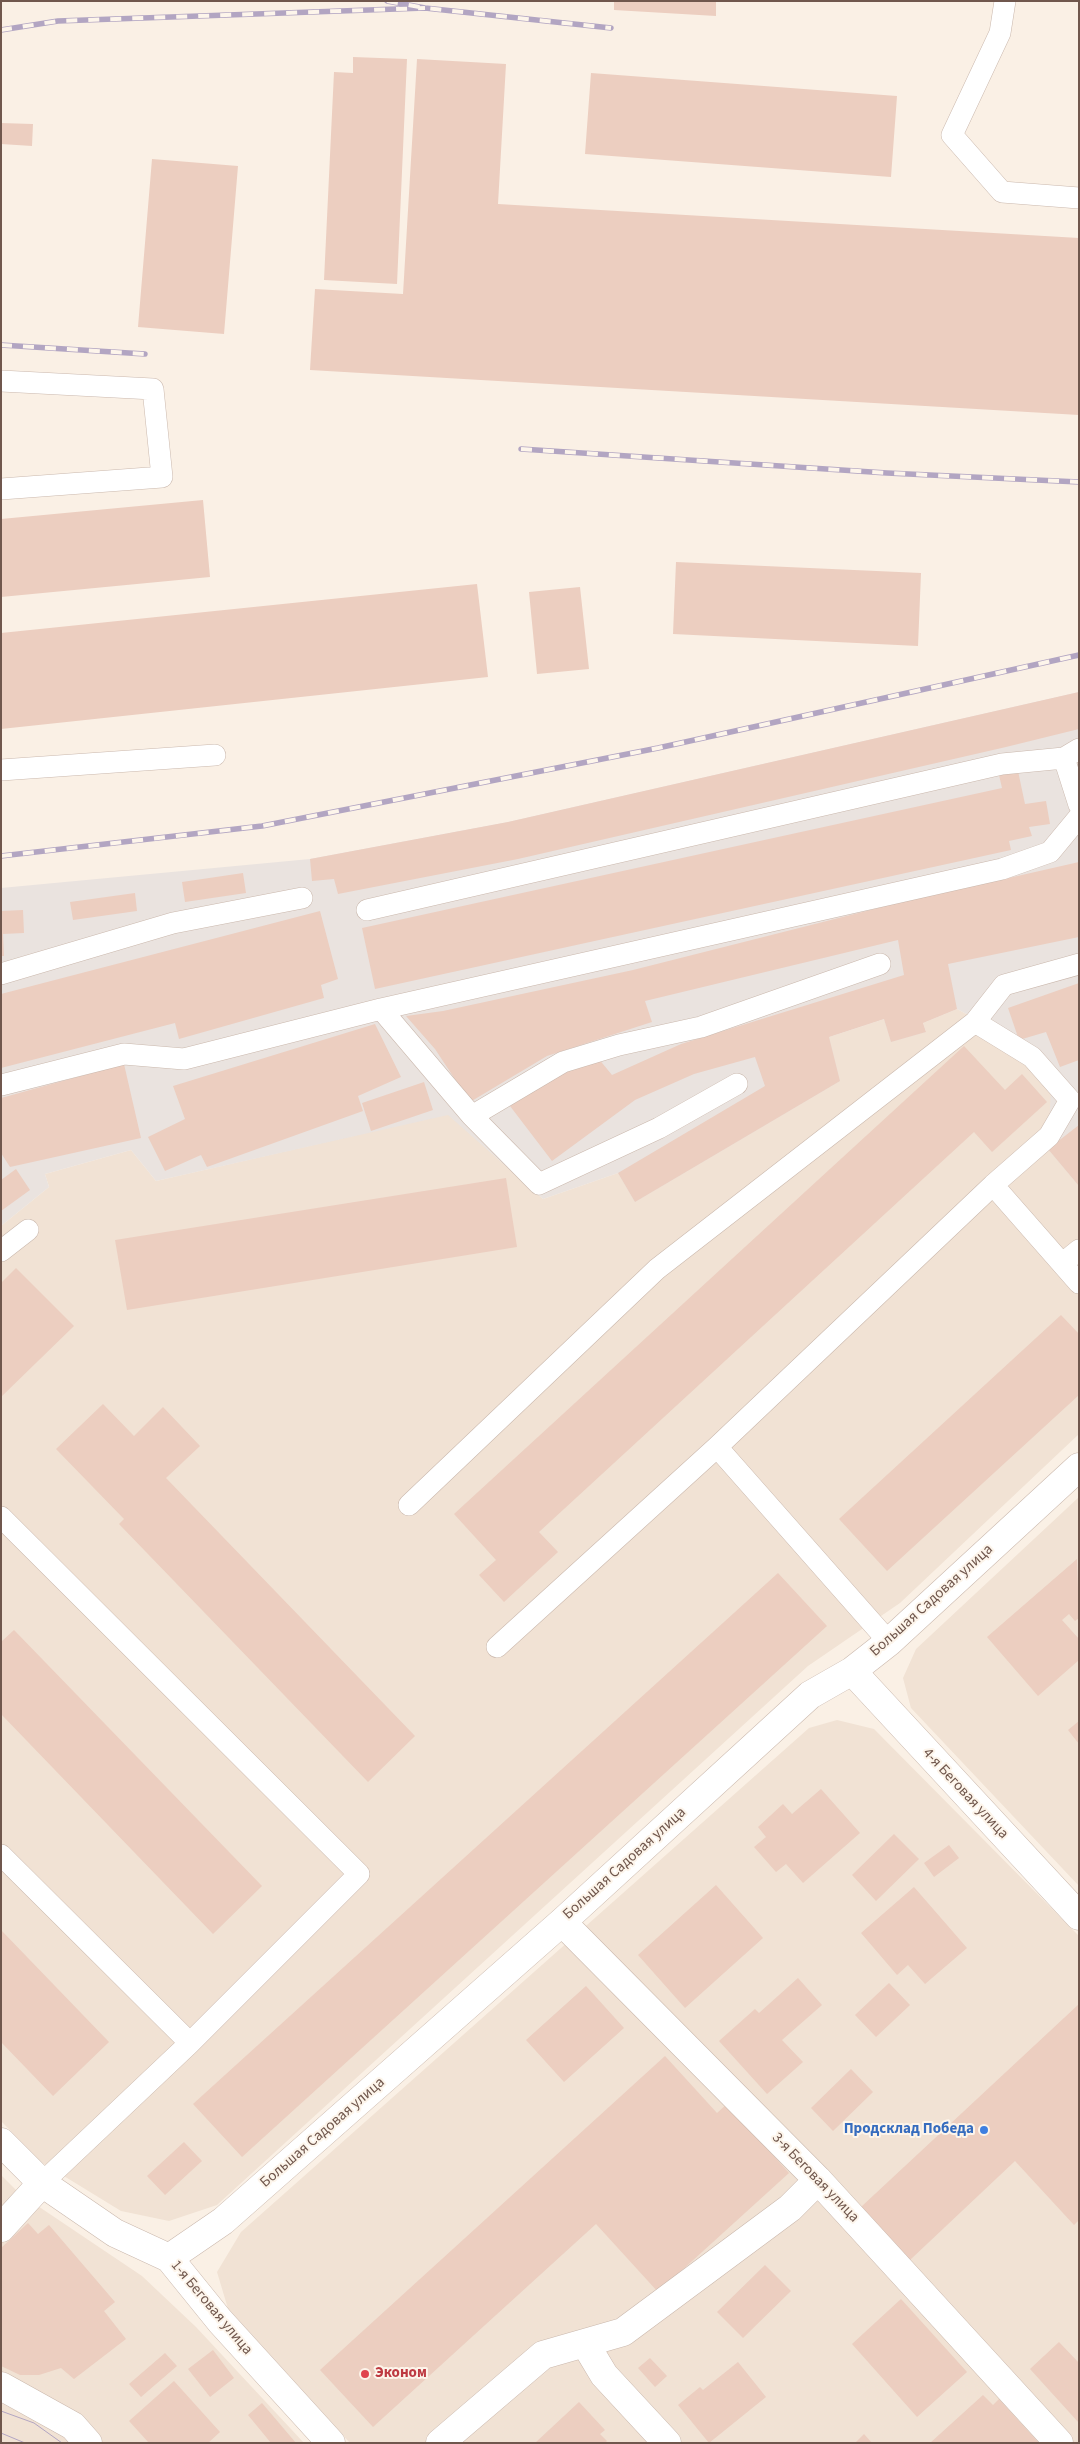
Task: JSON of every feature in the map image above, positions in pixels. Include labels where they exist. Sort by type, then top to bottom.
[{"type":"street","name":"Большая Садовая улица","points":[[169,2258],[223,2221],[562,1922],[810,1696],[852,1671],[889,1642],[1079,1467]]},
{"type":"street","name":"4-я Беговая улица","points":[[852,1671],[1079,1916]]},
{"type":"street","name":"3-я Беговая улица","points":[[562,1922],[818,2180],[1059,2443]]},
{"type":"street","name":"1-я Беговая улица","points":[[1,2142],[42,2183],[115,2233],[169,2258],[220,2321],[331,2443]]},
{"type":"street","points":[[440,2443],[543,2355],[623,2332],[790,2208],[818,2180]]},
{"type":"street","points":[[1,2228],[42,2183]]},
{"type":"street","points":[[586,2344],[604,2375],[667,2443]]},
{"type":"street","points":[[1,2386],[73,2426],[88,2443]]},
{"type":"lane","points":[[1005,1],[1000,33],[952,135],[1002,192],[1079,198]]},
{"type":"lane","points":[[1,381],[153,389],[162,477],[1,489]]},
{"type":"lane","points":[[367,910],[1002,764],[1071,753],[1079,805]]},
{"type":"lane","points":[[1,770],[215,755]]},
{"type":"lane","points":[[1,1085],[124,1054],[184,1059],[381,1009],[1002,869],[1050,852],[1079,817]]},
{"type":"lane","points":[[1,974],[173,923],[302,898]]},
{"type":"lane","points":[[472,1116],[563,1062],[619,1045],[701,1027],[880,964]]},
{"type":"lane","points":[[409,1506],[657,1269],[974,1022],[1004,985],[1079,964]]},
{"type":"lane","points":[[381,1009],[472,1116],[539,1184],[660,1128],[737,1084]]},
{"type":"lane","points":[[497,1647],[718,1447],[993,1185],[1050,1136],[1075,1098],[1032,1058],[974,1022]]},
{"type":"lane","points":[[993,1185],[1071,1256],[1079,1283]]},
{"type":"lane","points":[[1,1251],[28,1230]]},
{"type":"lane","points":[[718,1447],[889,1642]]},
{"type":"lane","points":[[1,1516],[359,1874],[190,2043],[42,2183]]},
{"type":"lane","points":[[1,1855],[190,2043]]},
{"type":"shaded area","points":[[1079,692],[1079,1186],[1048,1149],[1052,1068],[1010,1037],[957,1009],[923,1023],[926,1032],[891,1042],[884,1019],[829,1037],[840,1081],[635,1202],[618,1173],[543,1199],[448,1115],[156,1181],[131,1150],[45,1174],[49,1187],[1,1226],[1,888],[310,859],[508,822]]},
{"type":"shaded area","points":[[957,1009],[1010,1037],[1053,1068],[1079,1186],[1079,1434],[900,1603],[808,1666],[217,2205],[169,2221],[121,2211],[41,2162],[1,2121],[1,1226],[49,1187],[45,1174],[131,1150],[156,1181],[448,1114],[543,1199],[618,1173],[829,1037],[884,1019],[926,1032],[923,1023]]},
{"type":"shaded area","points":[[1079,1497],[1079,1886],[911,1708],[903,1678],[916,1649]]},
{"type":"shaded area","points":[[837,1720],[874,1729],[1079,1936],[1079,2443],[350,2443],[229,2312],[217,2272],[241,2232],[809,1728]]},
{"type":"shaded area","points":[[1,2175],[20,2194],[142,2276],[196,2327],[304,2443],[1,2443]]},
{"type":"building","points":[[614,1],[716,1],[716,16],[614,10]]},
{"type":"building","points":[[353,57],[407,59],[397,284],[324,280],[334,72],[353,73]]},
{"type":"building","points":[[417,59],[506,64],[498,204],[1079,238],[1079,415],[310,370],[315,289],[403,294]]},
{"type":"building","points":[[591,73],[897,96],[891,177],[585,154]]},
{"type":"building","points":[[1,123],[33,124],[32,146],[1,144]]},
{"type":"building","points":[[152,159],[238,166],[224,334],[138,327]]},
{"type":"building","points":[[203,500],[210,577],[1,597],[1,519]]},
{"type":"building","points":[[676,562],[921,573],[918,646],[673,634]]},
{"type":"building","points":[[477,584],[488,677],[1,729],[1,633]]},
{"type":"building","points":[[580,587],[589,669],[537,674],[529,592]]},
{"type":"building","points":[[1079,692],[1079,729],[1006,747],[518,859],[338,894],[334,879],[312,881],[310,859],[508,822]]},
{"type":"building","points":[[1018,771],[1025,804],[1046,801],[1050,824],[1029,827],[1032,836],[1009,841],[1011,850],[375,989],[362,928],[1002,788],[999,775]]},
{"type":"building","points":[[1079,862],[1079,937],[948,964],[957,1009],[923,1023],[926,1032],[891,1042],[884,1019],[829,1037],[840,1081],[635,1202],[618,1173],[765,1086],[755,1057],[694,1074],[635,1100],[552,1161],[510,1106],[556,1077],[598,1058],[612,1075],[681,1044],[904,975],[898,940],[645,1001],[652,1022],[547,1056],[470,1102],[435,1049],[406,1016],[443,1011],[633,970],[890,905]]},
{"type":"building","points":[[243,873],[246,893],[185,902],[182,882]]},
{"type":"building","points":[[135,893],[137,911],[73,920],[70,902]]},
{"type":"building","points":[[23,910],[24,933],[3,934],[4,956],[1,956],[1,911]]},
{"type":"building","points":[[320,911],[338,979],[321,985],[324,998],[179,1039],[175,1023],[1,1068],[1,994]]},
{"type":"building","points":[[1079,983],[1079,1060],[1060,1067],[1046,1032],[1019,1040],[1008,1008]]},
{"type":"building","points":[[375,1024],[401,1077],[358,1096],[363,1111],[207,1167],[201,1155],[165,1171],[148,1137],[185,1119],[173,1086]]},
{"type":"building","points":[[964,1046],[1005,1090],[1022,1074],[1047,1102],[992,1152],[974,1132],[539,1532],[558,1552],[504,1602],[479,1575],[496,1560],[454,1514]]},
{"type":"building","points":[[124,1064],[141,1138],[10,1167],[1,1153],[1,1098]]},
{"type":"building","points":[[424,1082],[433,1110],[371,1131],[362,1103]]},
{"type":"building","points":[[1079,1125],[1079,1186],[1048,1149]]},
{"type":"building","points":[[16,1169],[30,1190],[1,1211],[1,1180]]},
{"type":"building","points":[[506,1178],[517,1247],[127,1310],[115,1240]]},
{"type":"building","points":[[16,1268],[74,1326],[1,1397],[1,1283]]},
{"type":"building","points":[[1061,1315],[1079,1334],[1079,1395],[887,1571],[839,1519]]},
{"type":"building","points":[[103,1404],[134,1436],[163,1407],[200,1446],[166,1478],[415,1736],[368,1782],[119,1524],[124,1519],[56,1449]]},
{"type":"building","points":[[1077,1559],[1079,1618],[1075,1621],[1069,1614],[1062,1620],[1079,1639],[1079,1660],[1038,1696],[987,1637]]},
{"type":"building","points":[[778,1573],[827,1626],[242,2157],[193,2104]]},
{"type":"building","points":[[14,1630],[262,1886],[213,1934],[1,1714],[1,1642]]},
{"type":"building","points":[[1079,1721],[1079,1744],[1068,1730]]},
{"type":"building","points":[[821,1789],[860,1833],[803,1883],[786,1864],[776,1872],[754,1847],[766,1837],[758,1827],[783,1804],[792,1814]]},
{"type":"building","points":[[894,1834],[919,1859],[876,1901],[852,1875]]},
{"type":"building","points":[[949,1845],[959,1858],[934,1877],[924,1863]]},
{"type":"building","points":[[716,1885],[763,1938],[685,2008],[638,1955]]},
{"type":"building","points":[[914,1887],[967,1948],[925,1984],[908,1965],[897,1975],[861,1933]]},
{"type":"building","points":[[1,1930],[109,2042],[53,2096],[1,2042]]},
{"type":"building","points":[[798,1978],[822,2005],[782,2040],[803,2062],[767,2094],[719,2041],[755,2009],[759,2013]]},
{"type":"building","points":[[889,1983],[910,2005],[876,2037],[855,2015]]},
{"type":"building","points":[[586,1986],[624,2028],[564,2082],[526,2040]]},
{"type":"building","points":[[1079,2004],[1079,2220],[1074,2225],[1015,2161],[910,2260],[861,2207]]},
{"type":"building","points":[[665,2056],[717,2113],[727,2104],[789,2173],[658,2292],[596,2224],[373,2427],[320,2370]]},
{"type":"building","points":[[851,2069],[873,2092],[833,2131],[811,2108]]},
{"type":"building","points":[[184,2142],[202,2161],[165,2195],[147,2176]]},
{"type":"building","points":[[28,2223],[38,2234],[49,2225],[115,2302],[104,2311],[126,2339],[74,2379],[61,2368],[39,2375],[20,2375],[1,2366],[1,2248]]},
{"type":"building","points":[[765,2265],[791,2291],[743,2338],[717,2312]]},
{"type":"building","points":[[901,2299],[967,2372],[917,2417],[852,2344]]},
{"type":"building","points":[[1059,2342],[1079,2363],[1079,2423],[1030,2369]]},
{"type":"building","points":[[213,2350],[234,2378],[210,2397],[188,2369]]},
{"type":"building","points":[[165,2353],[177,2366],[141,2397],[129,2384]]},
{"type":"building","points":[[650,2358],[667,2376],[655,2387],[638,2368]]},
{"type":"building","points":[[738,2362],[766,2397],[709,2443],[678,2405],[700,2387],[703,2390]]},
{"type":"building","points":[[174,2381],[220,2432],[208,2443],[149,2443],[129,2421]]},
{"type":"building","points":[[983,2395],[993,2405],[999,2399],[1039,2443],[930,2443]]},
{"type":"building","points":[[579,2402],[605,2430],[600,2434],[607,2441],[605,2443],[535,2443]]},
{"type":"building","points":[[262,2403],[296,2443],[271,2443],[248,2415]]},
{"type":"building","points":[[864,2434],[872,2443],[855,2443]]},
{"type":"tram line","points":[[1,2411],[34,2423],[62,2443]]},
{"type":"tram line","points":[[1,2433],[25,2443]]},
{"type":"railway","points":[[387,1],[425,8],[611,28]]},
{"type":"railway","points":[[1,30],[58,21],[425,8]]},
{"type":"railway","points":[[1,345],[145,354]]},
{"type":"railway","points":[[521,449],[887,473],[1079,482]]},
{"type":"railway","points":[[1,856],[262,826],[658,748],[1079,655]]},
{"type":"place","name":"Продсклад Победа","points":[[984,2130]]},
{"type":"place","name":"Эконом","points":[[365,2374]]}]
